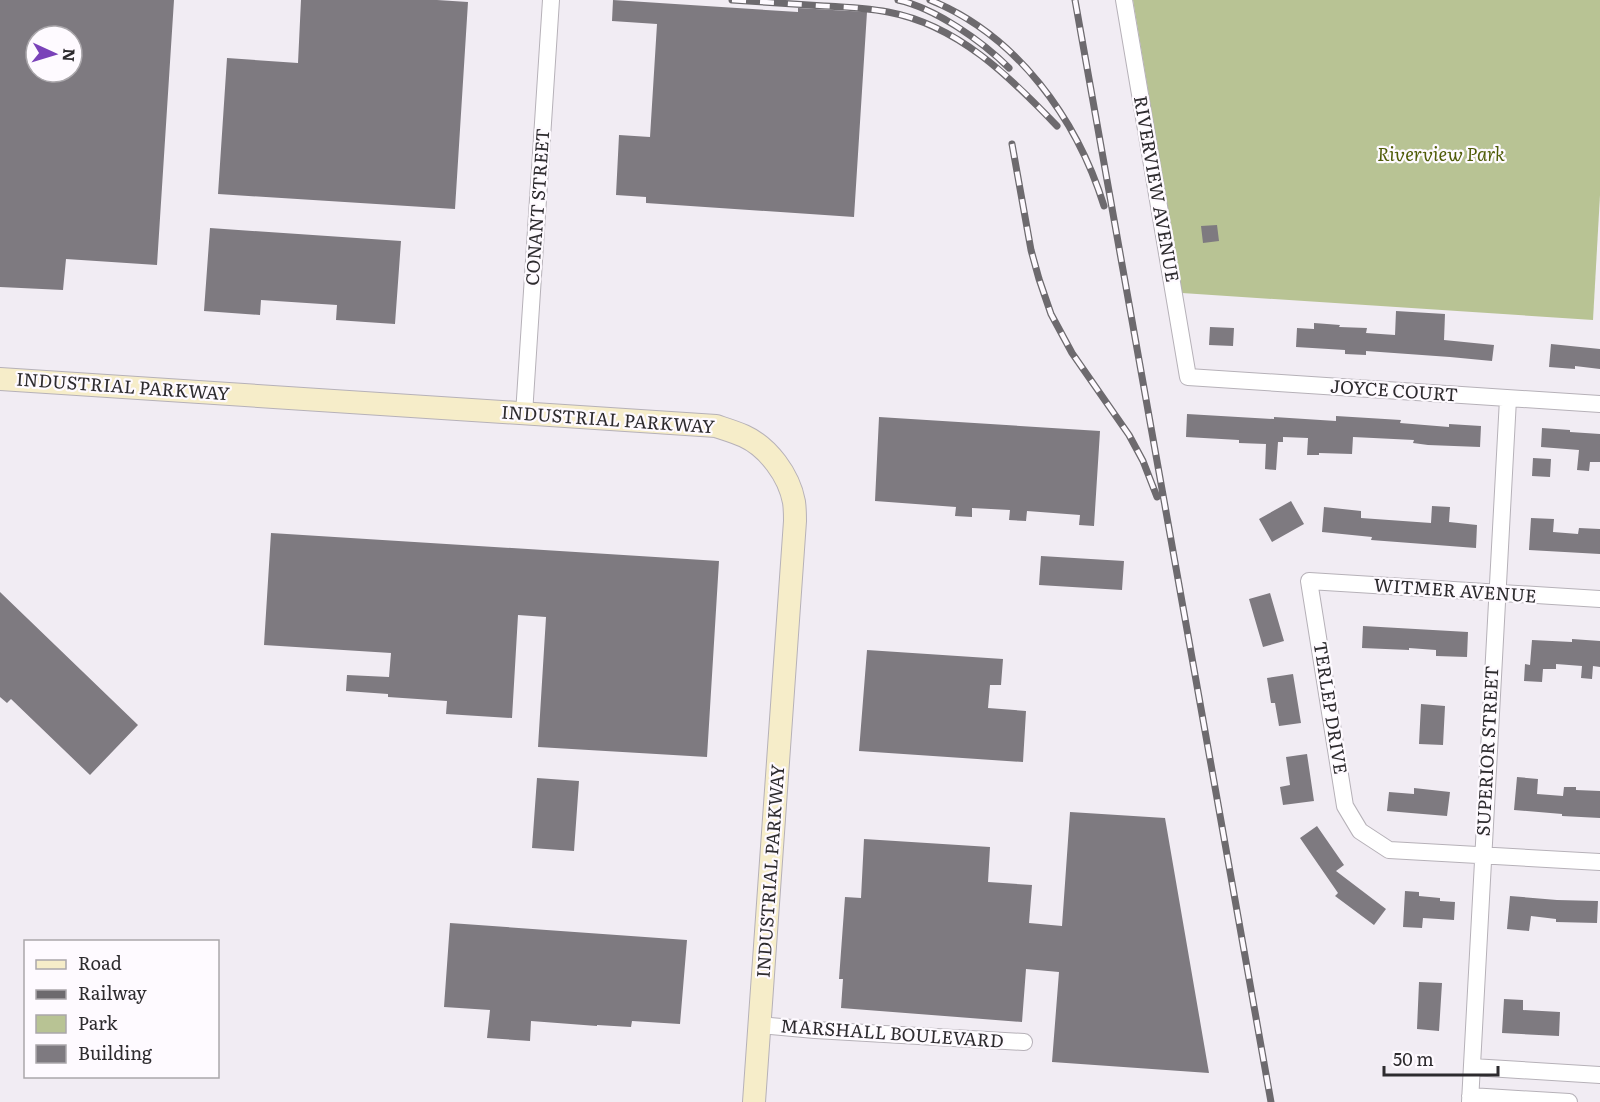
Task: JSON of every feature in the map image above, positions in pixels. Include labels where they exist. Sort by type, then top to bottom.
[{"type":"street","name":"CONANT STREET","points":[[524,414],[551,0]]},
{"type":"street","name":"RIVERVIEW AVENUE","points":[[1124,0],[1188,377]]},
{"type":"street","name":"JOYCE COURT","points":[[1188,377],[1600,404]]},
{"type":"street","name":"INDUSTRIAL PARKWAY","points":[[0,379],[716,426],[745,436],[769,455],[783,473],[794,501],[795,539],[754,1102]]},
{"type":"street","name":"SUPERIOR STREET","points":[[1470,1099],[1509,399]]},
{"type":"street","name":"WITMER AVENUE","points":[[1309,581],[1600,599]]},
{"type":"street","name":"TERLEP DRIVE","points":[[1309,581],[1345,806],[1360,831],[1389,850],[1482,855]]},
{"type":"street","points":[[1482,855],[1600,862]]},
{"type":"street","name":"MARSHALL BOULEVARD","points":[[760,1025],[1024,1042]]},
{"type":"street","points":[[1472,1067],[1600,1075]]},
{"type":"street","points":[[1470,1099],[1569,1102]]},
{"type":"green space","name":"Riverview Park","points":[[1133,0],[1600,0],[1600,195],[1593,320],[1182,293]]},
{"type":"building","points":[[0,0],[174,0],[157,265],[66,259],[63,290],[0,287]]},
{"type":"building","points":[[301,0],[468,2],[455,209],[218,194],[227,58],[298,63]]},
{"type":"building","points":[[613,0],[798,12],[798,8],[867,12],[854,217],[646,203],[646,197],[616,195],[619,135],[650,137],[657,24],[612,21]]},
{"type":"building","points":[[1217,225],[1219,241],[1203,243],[1201,226]]},
{"type":"building","points":[[210,228],[401,241],[395,324],[336,320],[337,305],[261,300],[260,315],[204,311]]},
{"type":"building","points":[[1396,311],[1445,314],[1444,340],[1494,345],[1492,361],[1366,351],[1366,355],[1345,354],[1345,350],[1296,347],[1297,328],[1314,329],[1314,323],[1367,328],[1366,333],[1395,335]]},
{"type":"building","points":[[1210,327],[1234,328],[1233,346],[1209,345]]},
{"type":"building","points":[[1551,344],[1600,349],[1600,369],[1575,366],[1575,369],[1549,367]]},
{"type":"building","points":[[1187,414],[1336,421],[1336,416],[1401,420],[1400,423],[1449,427],[1449,424],[1481,426],[1480,447],[1428,445],[1413,443],[1414,440],[1353,437],[1352,454],[1307,455],[1308,438],[1283,437],[1283,442],[1278,442],[1276,470],[1265,469],[1266,444],[1186,437]]},
{"type":"building","points":[[879,417],[1100,431],[1094,526],[1079,525],[1080,515],[1027,511],[1026,521],[1009,520],[1010,510],[972,508],[972,517],[955,516],[956,507],[875,501]]},
{"type":"building","points":[[1542,428],[1600,434],[1600,462],[1590,462],[1589,471],[1577,470],[1579,450],[1541,447]]},
{"type":"building","points":[[1533,458],[1551,459],[1550,477],[1532,476]]},
{"type":"building","points":[[1291,501],[1304,524],[1272,542],[1259,519]]},
{"type":"building","points":[[1432,506],[1450,507],[1449,522],[1477,525],[1476,548],[1371,540],[1372,537],[1322,532],[1324,507],[1361,511],[1361,518],[1431,523]]},
{"type":"building","points":[[1531,518],[1554,519],[1553,532],[1578,534],[1579,528],[1600,529],[1600,554],[1529,550]]},
{"type":"building","points":[[271,533],[719,561],[707,757],[538,747],[546,617],[518,615],[512,718],[446,714],[447,701],[388,697],[388,694],[346,691],[347,675],[389,677],[391,653],[264,645]]},
{"type":"building","points":[[1041,556],[1124,561],[1122,590],[1039,585]]},
{"type":"building","points":[[0,592],[138,725],[90,775],[11,699],[7,703],[0,697]]},
{"type":"building","points":[[1270,593],[1284,641],[1263,647],[1249,599]]},
{"type":"building","points":[[1363,626],[1468,632],[1467,657],[1436,656],[1436,650],[1362,648]]},
{"type":"building","points":[[1572,639],[1600,641],[1600,667],[1593,666],[1592,679],[1581,678],[1582,666],[1556,664],[1556,669],[1543,669],[1542,682],[1524,681],[1525,664],[1530,665],[1532,640],[1572,642]]},
{"type":"building","points":[[867,650],[1003,659],[1001,685],[990,685],[988,708],[1026,711],[1023,762],[859,751]]},
{"type":"building","points":[[1293,674],[1301,723],[1279,726],[1275,703],[1271,703],[1267,678]]},
{"type":"building","points":[[1421,704],[1445,706],[1443,745],[1419,744]]},
{"type":"building","points":[[1307,754],[1314,801],[1283,805],[1280,787],[1290,785],[1286,757]]},
{"type":"building","points":[[1517,777],[1538,779],[1537,794],[1563,796],[1564,787],[1600,791],[1600,818],[1514,810]]},
{"type":"building","points":[[537,778],[579,781],[574,851],[532,848]]},
{"type":"building","points":[[1414,788],[1450,792],[1447,816],[1387,811],[1389,792],[1414,794]]},
{"type":"building","points":[[1070,812],[1165,818],[1209,1073],[1052,1062],[1059,972],[1026,969],[1022,1022],[841,1008],[843,979],[839,979],[845,897],[861,898],[864,839],[990,847],[988,882],[1032,885],[1029,923],[1062,926]]},
{"type":"building","points":[[1317,826],[1344,865],[1336,871],[1386,909],[1374,925],[1335,896],[1338,893],[1300,838]]},
{"type":"building","points":[[1405,891],[1419,892],[1419,896],[1440,898],[1440,901],[1455,902],[1454,920],[1423,918],[1422,928],[1403,927]]},
{"type":"building","points":[[1510,896],[1598,901],[1597,923],[1556,922],[1556,919],[1531,916],[1529,931],[1507,929]]},
{"type":"building","points":[[450,923],[687,940],[680,1024],[632,1021],[631,1027],[531,1021],[530,1041],[487,1038],[490,1010],[444,1007]]},
{"type":"building","points":[[1419,982],[1442,983],[1439,1031],[1417,1029]]},
{"type":"building","points":[[1504,999],[1523,1000],[1523,1010],[1560,1012],[1559,1036],[1502,1033]]},
{"type":"railway","points":[[732,0],[888,12],[937,28],[960,41],[1001,72],[1057,126]]},
{"type":"railway","points":[[898,0],[927,10],[957,27],[1009,68]]},
{"type":"railway","points":[[930,0],[961,15],[990,35],[1040,84],[1078,142],[1104,206]]},
{"type":"railway","points":[[1075,0],[1271,1102]]},
{"type":"railway","points":[[1012,144],[1031,250],[1051,314],[1072,353],[1129,435],[1143,461],[1157,497]]}]
